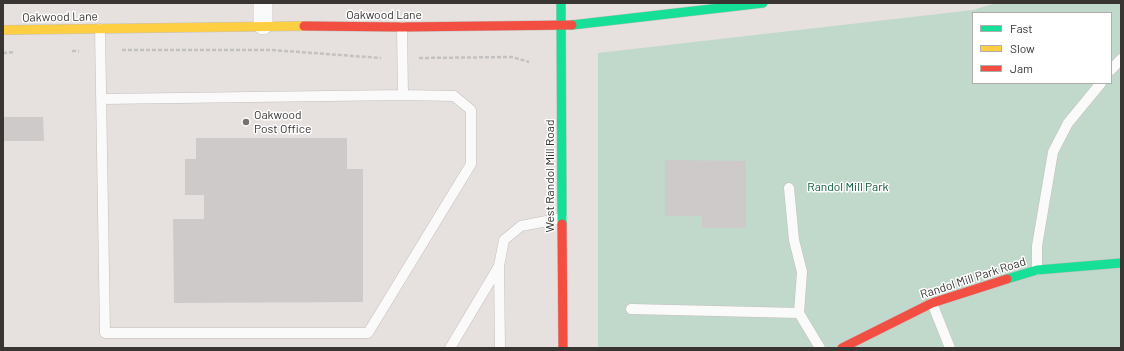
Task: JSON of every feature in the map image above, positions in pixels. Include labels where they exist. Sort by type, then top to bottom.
[{"type":"street","points":[[263,3],[263,26]]},
{"type":"street","name":"West Randol Mill Road","points":[[561,3],[563,348]]},
{"type":"street","name":"Oakwood Lane","points":[[3,30],[263,26],[561,26],[665,15],[727,4],[763,3]]},
{"type":"street","name":"Randol Mill Park Road","points":[[842,348],[932,303],[1037,270],[1121,263]]},
{"type":"lane","points":[[402,27],[403,95]]},
{"type":"lane","points":[[100,29],[105,333],[368,333],[471,164],[471,110],[454,96],[403,95],[102,99]]},
{"type":"lane","points":[[1112,69],[1121,59]]},
{"type":"lane","points":[[1037,270],[1037,246],[1053,152],[1068,123],[1100,84]]},
{"type":"lane","points":[[789,188],[794,240],[802,272],[799,313],[820,348]]},
{"type":"lane","points":[[500,348],[499,266],[504,240],[521,226],[562,218]]},
{"type":"lane","points":[[450,348],[499,266]]},
{"type":"lane","points":[[932,303],[950,348]]},
{"type":"lane","points":[[631,309],[799,313]]},
{"type":"path","points":[[122,50],[272,50],[381,58]]},
{"type":"path","points":[[419,58],[512,57],[529,62]]},
{"type":"green space","name":"Randol Mill Park","points":[[996,3],[1121,3],[1121,348],[598,348],[598,53],[973,10]]},
{"type":"building","points":[[3,117],[43,117],[44,141],[3,141]]},
{"type":"building","points":[[196,138],[347,138],[347,169],[363,169],[363,302],[174,303],[173,219],[204,219],[204,195],[185,195],[185,159],[196,159]]},
{"type":"building","points":[[665,160],[746,161],[746,228],[702,228],[702,216],[665,216]]},
{"type":"traffic: fast","points":[[561,3],[562,224]]},
{"type":"traffic: fast","points":[[572,25],[763,3]]},
{"type":"traffic: fast","points":[[1007,279],[1037,270],[1121,263]]},
{"type":"traffic: slow","points":[[3,30],[304,26]]},
{"type":"traffic: jam","points":[[304,26],[402,27],[572,25]]},
{"type":"traffic: jam","points":[[562,224],[563,348]]},
{"type":"traffic: jam","points":[[842,348],[932,303],[1007,279]]},
{"type":"place","name":"Oakwood Post Office","points":[[246,122]]}]
